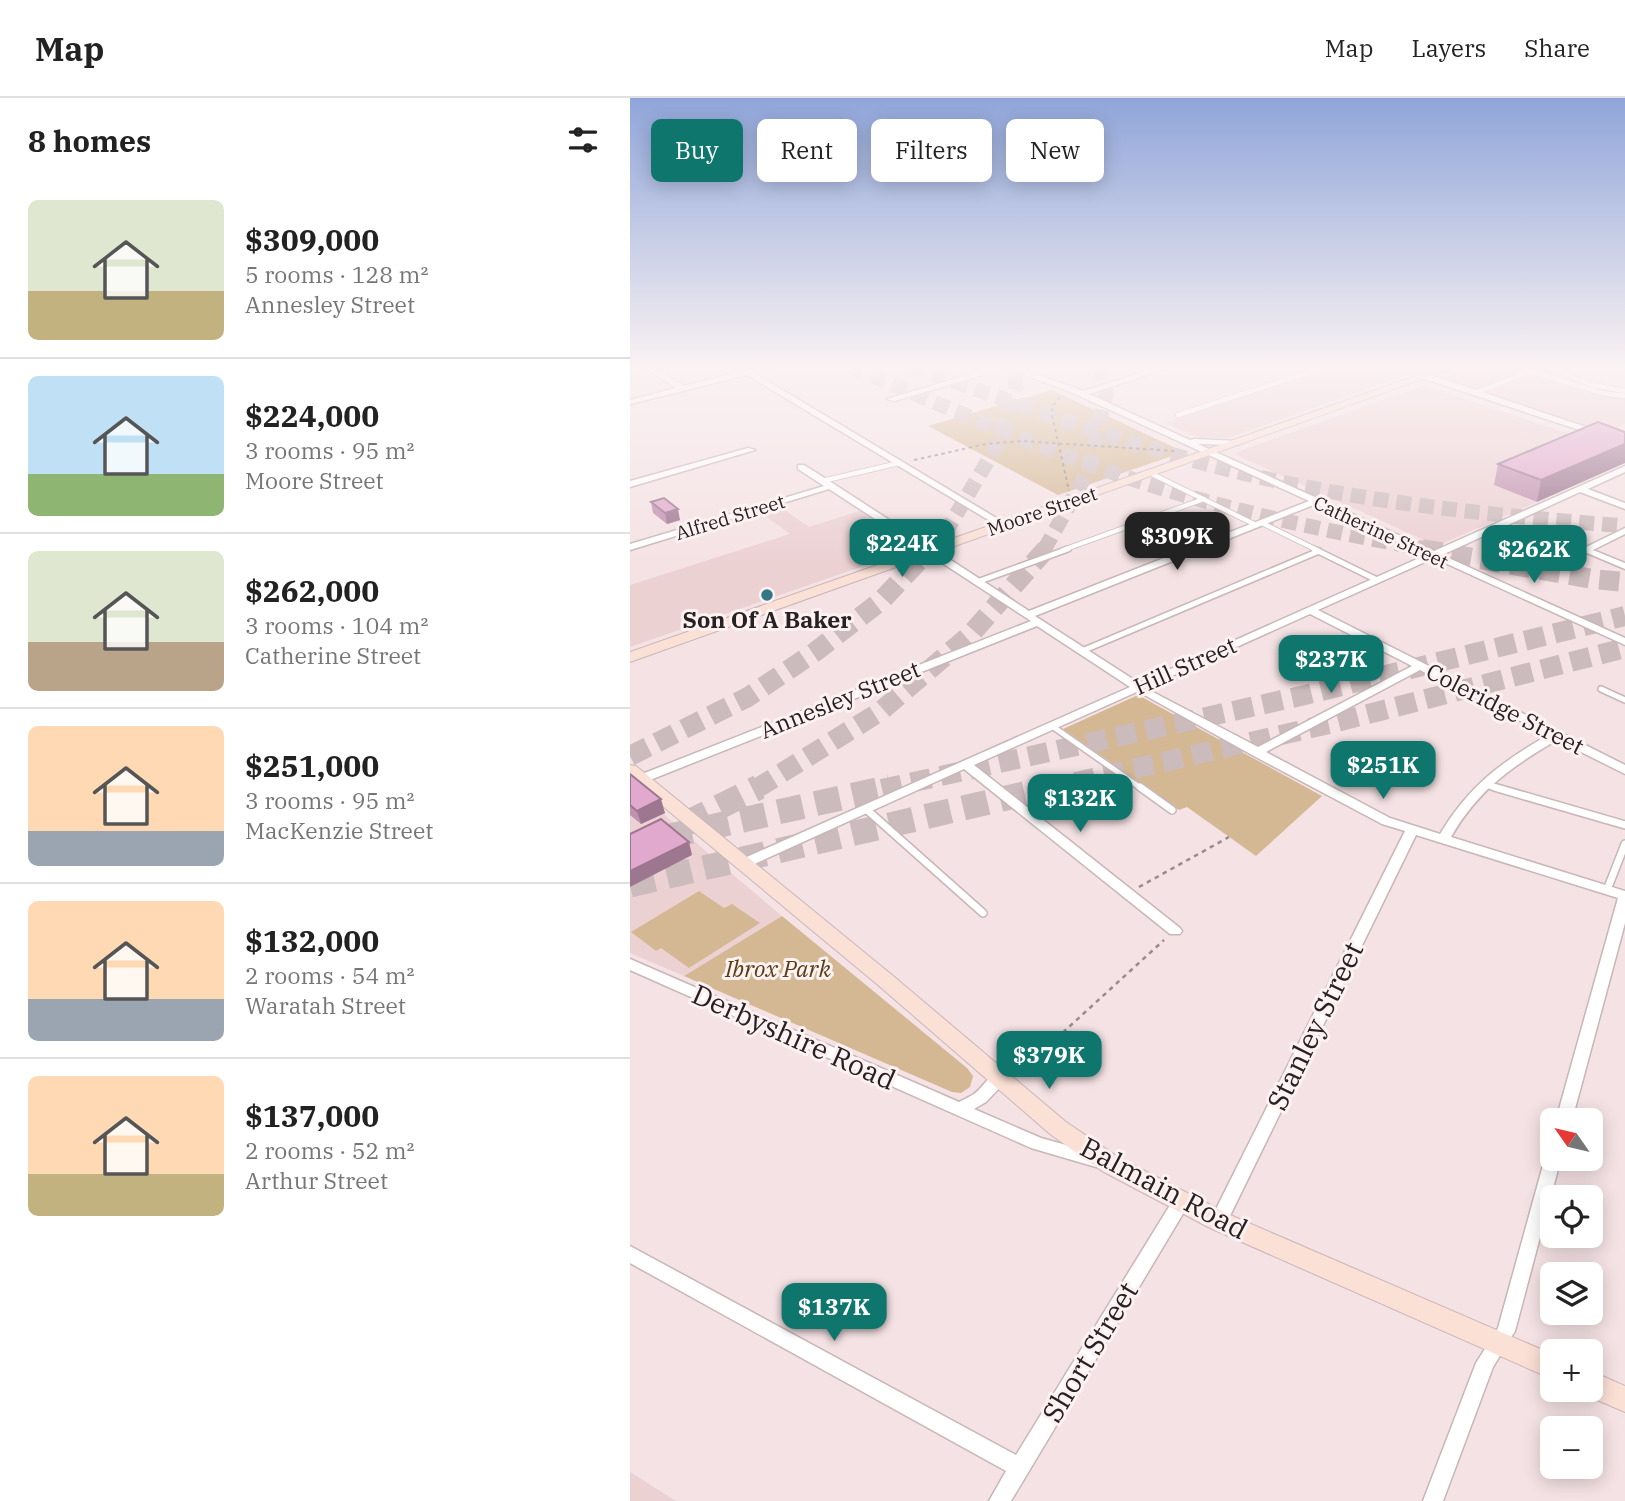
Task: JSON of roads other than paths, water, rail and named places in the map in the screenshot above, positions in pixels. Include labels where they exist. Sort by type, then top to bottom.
[{"type":"main road","name":"Moore Street","points":[[630,657],[1268,431]]},
{"type":"main road","name":"Balmain Road","points":[[636,774],[1001,1077],[1058,1128],[1110,1164],[1219,1221],[1540,1362]]},
{"type":"main road","points":[[1603,1389],[1625,1399]]},
{"type":"street","points":[[847,431],[1003,525]]},
{"type":"street","name":"Catherine Street","points":[[1164,431],[1431,556],[1625,642]]},
{"type":"street","points":[[1592,431],[1625,443]]},
{"type":"street","name":"Catherine Street","points":[[1176,437],[1210,443],[1235,443]]},
{"type":"street","points":[[630,484],[751,450]]},
{"type":"street","points":[[801,467],[1142,690],[1386,821],[1625,897],[1567,1108]]},
{"type":"street","name":"Hill Street","points":[[744,863],[1052,726],[1142,690],[1310,610],[1625,468]]},
{"type":"street","name":"Alfred Street","points":[[630,547],[831,486]]},
{"type":"street","points":[[1580,489],[1625,506]]},
{"type":"street","name":"Annesley Street","points":[[636,774],[1033,618],[1316,501]]},
{"type":"street","points":[[1625,531],[1585,550],[1625,566]]},
{"type":"street","name":"Coleridge Street","points":[[1310,610],[1625,770]]},
{"type":"street","points":[[1256,753],[1420,665]]},
{"type":"street","points":[[1443,839],[1481,784],[1520,756],[1557,736]]},
{"type":"street","points":[[965,764],[1175,931]]},
{"type":"street","name":"Stanley Street","points":[[1219,1221],[1412,830]]},
{"type":"street","name":"Derbyshire Road","points":[[631,965],[1037,1143],[1110,1164]]},
{"type":"street","points":[[959,1110],[980,1098],[1001,1077]]},
{"type":"street","points":[[1433,1501],[1485,1363],[1506,1331],[1549,1171]]},
{"type":"street","name":"Short Street","points":[[999,1501],[1181,1202]]},
{"type":"street","points":[[630,1254],[1019,1467]]},
{"type":"lane","points":[[1606,436],[1616,432]]},
{"type":"lane","points":[[822,481],[900,463]]},
{"type":"lane","points":[[1150,473],[1377,580]]},
{"type":"lane","points":[[977,582],[1204,499]]},
{"type":"lane","points":[[1083,651],[1319,551]]},
{"type":"lane","points":[[1601,689],[1625,700]]},
{"type":"lane","points":[[1052,726],[1172,810]]},
{"type":"lane","points":[[1481,784],[1625,825]]},
{"type":"lane","points":[[866,809],[984,913]]},
{"type":"lane","points":[[1607,890],[1625,844]]},
{"type":"tunnel","points":[[928,550],[947,530],[996,447],[1001,431]]},
{"type":"tunnel","points":[[1004,431],[1089,464]]},
{"type":"tunnel","points":[[1089,464],[1097,431]]},
{"type":"tunnel","points":[[1099,431],[1222,468],[1322,490],[1422,506],[1625,526]]},
{"type":"tunnel","points":[[1044,550],[1087,473],[1089,464]]},
{"type":"tunnel","points":[[1089,464],[1190,497],[1351,535],[1432,550]]},
{"type":"tunnel","points":[[630,756],[748,697],[815,652],[882,600],[930,549]]},
{"type":"tunnel","points":[[756,789],[881,711],[971,634],[1046,549]]},
{"type":"tunnel","points":[[1422,549],[1593,579],[1625,582]]},
{"type":"tunnel","points":[[882,789],[1305,695],[1625,616]]},
{"type":"tunnel","points":[[1046,789],[1337,722],[1625,648]]},
{"type":"tunnel","points":[[685,824],[759,787]]},
{"type":"tunnel","points":[[630,845],[890,787]]},
{"type":"tunnel","points":[[630,885],[1054,787]]},
{"type":"place","name":"Son Of A Baker","points":[[767,595]]},
{"type":"park label","name":"Ibrox Park","points":[[778,969]]}]
